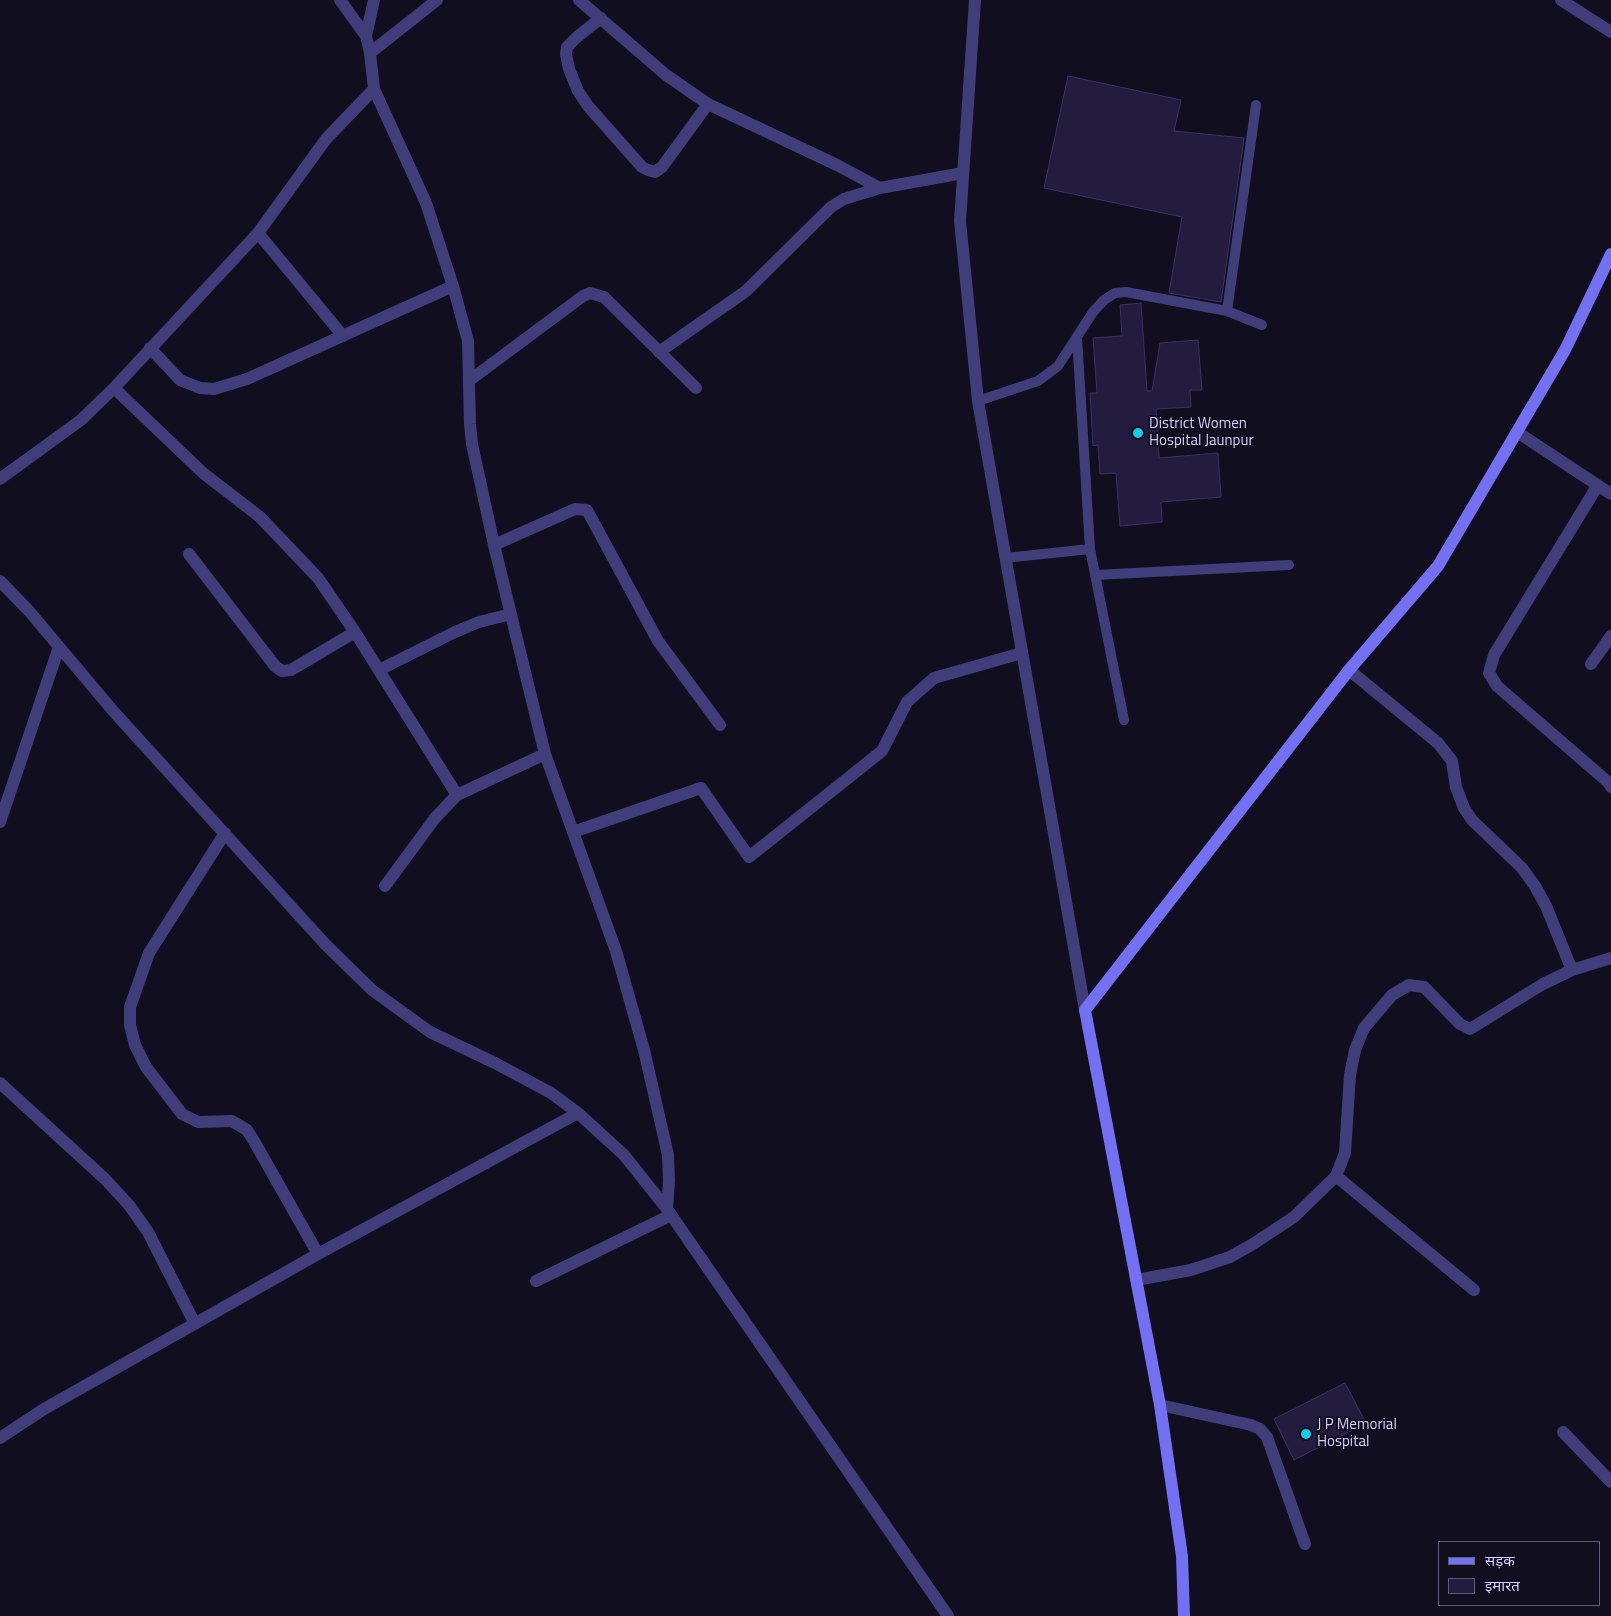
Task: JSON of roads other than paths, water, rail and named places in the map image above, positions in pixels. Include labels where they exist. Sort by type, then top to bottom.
[{"type":"main road","points":[[1184,1616],[1182,1556],[1160,1405],[1085,1010],[1348,670],[1438,566],[1565,350],[1611,254]]},
{"type":"street","points":[[340,0],[366,36],[374,89],[426,203],[453,286],[468,341],[472,444],[494,545],[544,754],[616,951],[644,1050],[668,1155],[669,1212]]},
{"type":"street","points":[[366,36],[374,0]]},
{"type":"street","points":[[370,53],[437,0]]},
{"type":"street","points":[[579,0],[666,75],[708,104],[837,165],[880,188]]},
{"type":"street","points":[[975,0],[960,221],[978,401],[1085,1010]]},
{"type":"street","points":[[1560,0],[1611,32]]},
{"type":"street","points":[[601,18],[567,47],[566,54],[569,69],[578,91],[588,106],[642,167],[655,172],[662,167],[708,104]]},
{"type":"street","points":[[0,478],[80,420],[114,388],[258,232],[326,140],[374,89]]},
{"type":"street","points":[[659,352],[746,291],[831,207],[844,199],[880,188],[963,173]]},
{"type":"street","points":[[258,232],[343,336]]},
{"type":"street","points":[[150,348],[180,380],[200,388],[214,390],[247,379],[453,286]]},
{"type":"street","points":[[470,380],[583,296],[590,293],[604,297],[696,388]]},
{"type":"street","points":[[114,388],[204,473],[260,517],[318,578],[355,632],[457,795]]},
{"type":"street","points":[[1517,432],[1611,494]]},
{"type":"street","points":[[1598,485],[1494,655],[1489,672],[1497,686],[1609,783],[1611,787]]},
{"type":"street","points":[[494,545],[575,509],[586,510],[658,641],[720,725]]},
{"type":"street","points":[[189,554],[282,671],[291,670],[355,632]]},
{"type":"street","points":[[0,581],[29,611],[114,712],[326,944],[372,990],[430,1032],[495,1063],[551,1093],[578,1113],[624,1155],[669,1212],[948,1616]]},
{"type":"street","points":[[379,670],[455,632],[479,622],[511,614]]},
{"type":"street","points":[[1590,664],[1611,636]]},
{"type":"street","points":[[0,822],[59,647]]},
{"type":"street","points":[[573,832],[702,788],[749,857],[882,751],[907,702],[934,678],[1022,653]]},
{"type":"street","points":[[1348,670],[1438,743],[1452,762],[1456,787],[1464,808],[1472,820],[1522,868],[1535,886],[1546,906],[1572,970]]},
{"type":"street","points":[[385,886],[435,818],[457,795],[544,754]]},
{"type":"street","points":[[225,833],[149,953],[130,1006],[130,1025],[135,1045],[146,1067],[182,1114],[198,1122],[232,1121],[247,1130],[318,1254]]},
{"type":"street","points":[[1136,1280],[1191,1270],[1230,1257],[1294,1217],[1336,1176],[1345,1153],[1350,1075],[1355,1050],[1364,1028],[1392,995],[1409,986],[1424,987],[1460,1024],[1470,1030],[1543,984],[1572,970],[1611,958]]},
{"type":"street","points":[[0,1083],[105,1179],[129,1205],[148,1232],[195,1324]]},
{"type":"street","points":[[0,1438],[44,1410],[318,1254],[578,1113]]},
{"type":"street","points":[[1336,1176],[1474,1290]]},
{"type":"street","points":[[536,1281],[669,1212]]},
{"type":"street","points":[[1160,1405],[1260,1428],[1267,1437],[1305,1544]]},
{"type":"street","points":[[1562,1432],[1611,1482]]},
{"type":"lane","points":[[1227,312],[1256,104]]},
{"type":"lane","points":[[978,401],[1038,381],[1058,366],[1093,312],[1104,300],[1115,293],[1126,292],[1227,312],[1262,325]]},
{"type":"lane","points":[[1077,337],[1090,549],[1124,720]]},
{"type":"lane","points":[[1005,558],[1090,549]]},
{"type":"lane","points":[[1095,575],[1289,565]]},
{"type":"place","name":"District Women Hospital Jaunpur","points":[[1138,433]]},
{"type":"place","name":"J P Memorial Hospital","points":[[1306,1434]]}]
